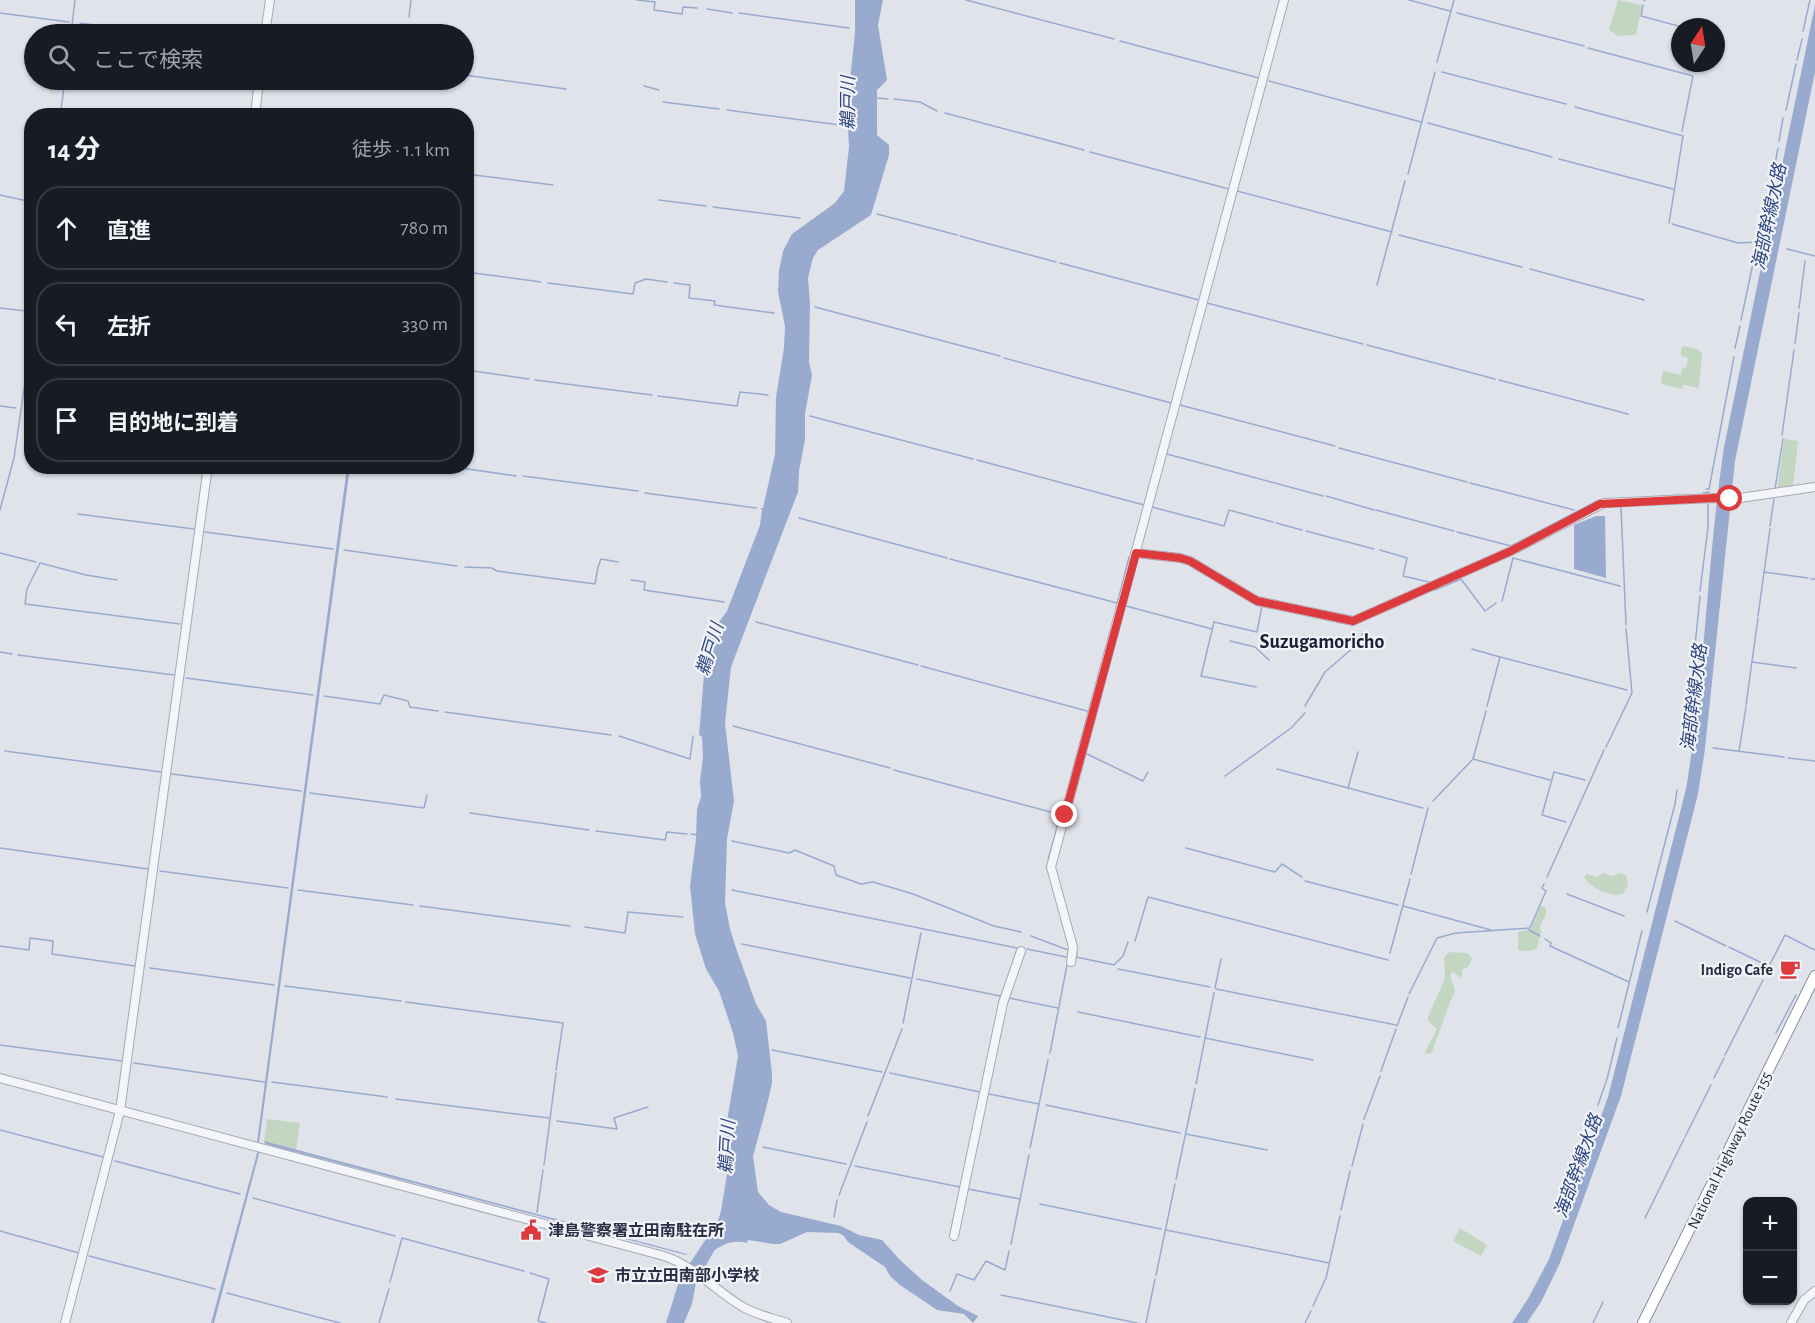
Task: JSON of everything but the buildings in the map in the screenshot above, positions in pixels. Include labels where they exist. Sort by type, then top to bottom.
[{"type":"highway","name":"National Highway Route 155","points":[[1643,1323],[1811,996],[1815,976]]},
{"type":"street","points":[[266,24],[270,0]]},
{"type":"street","points":[[1071,962],[1073,947],[1051,867],[1284,0]]},
{"type":"street","points":[[256,108],[258,90]]},
{"type":"street","points":[[65,1323],[120,1111],[207,474]]},
{"type":"street","points":[[1136,553],[1190,561],[1257,601],[1353,621],[1511,551],[1600,504],[1730,499],[1815,487]]},
{"type":"street","points":[[954,1236],[1003,1003],[1021,951]]},
{"type":"street","points":[[0,1078],[672,1258],[743,1307],[787,1323]]},
{"type":"street","points":[[1791,1323],[1804,1300],[1815,1291]]},
{"type":"green space","points":[[1618,0],[1642,5],[1636,35],[1618,36],[1609,30]]},
{"type":"green space","points":[[1684,346],[1697,349],[1702,353],[1699,388],[1683,385],[1682,389],[1661,384],[1663,371],[1681,375],[1682,367],[1686,368],[1688,358],[1681,356],[1681,348]]},
{"type":"green space","points":[[1784,439],[1798,441],[1793,487],[1777,490]]},
{"type":"green space","points":[[1603,873],[1612,876],[1621,873],[1626,875],[1628,884],[1623,894],[1601,891],[1584,877],[1587,874],[1597,877]]},
{"type":"green space","points":[[1541,905],[1546,908],[1546,915],[1540,925],[1541,932],[1537,948],[1528,951],[1518,950],[1518,932],[1531,929]]},
{"type":"green space","points":[[1450,952],[1467,953],[1472,959],[1468,967],[1462,970],[1462,978],[1453,972],[1450,974],[1454,993],[1432,1052],[1429,1054],[1425,1052],[1437,1029],[1428,1021],[1428,1017],[1445,978],[1444,957]]},
{"type":"green space","points":[[267,1119],[300,1123],[296,1150],[264,1141]]},
{"type":"green space","points":[[1460,1228],[1487,1245],[1481,1256],[1453,1241]]},
{"type":"water","name":"鵜戸川","points":[[855,0],[883,0],[878,25],[887,80],[877,90],[877,135],[889,145],[889,155],[871,215],[818,250],[813,258],[808,278],[809,362],[812,375],[805,414],[805,440],[799,471],[798,492],[731,667],[725,723],[734,801],[727,839],[725,903],[737,951],[756,1004],[766,1021],[772,1073],[772,1083],[753,1156],[758,1192],[769,1205],[781,1212],[841,1226],[859,1235],[882,1240],[922,1280],[958,1306],[978,1316],[973,1323],[964,1314],[937,1310],[900,1285],[890,1276],[885,1267],[848,1242],[843,1235],[807,1232],[780,1244],[748,1240],[747,1243],[734,1242],[718,1248],[696,1283],[692,1304],[684,1323],[666,1323],[680,1278],[718,1221],[721,1211],[727,1174],[727,1121],[738,1056],[719,991],[706,969],[695,934],[690,886],[697,809],[701,797],[703,757],[702,737],[699,735],[707,639],[727,611],[760,525],[762,510],[760,508],[763,508],[775,454],[776,397],[785,326],[778,292],[783,251],[792,234],[835,203],[844,191],[849,147],[847,110],[855,32]]},
{"type":"water","points":[[1815,5],[1815,72],[1735,461],[1705,749],[1698,794],[1621,1096],[1560,1263],[1541,1302],[1527,1323],[1512,1323],[1549,1259],[1608,1097],[1686,789],[1698,704],[1724,447]]},
{"type":"water","points":[[346,474],[349,474],[259,1143],[257,1142]]},
{"type":"water","points":[[1596,516],[1605,516],[1606,578],[1574,569],[1574,525]]},
{"type":"water","points":[[264,1141],[687,1254],[265,1144]]},
{"type":"water","points":[[258,1150],[260,1150],[214,1323],[211,1323]]},
{"type":"waterway","points":[[72,24],[75,0]]},
{"type":"waterway","points":[[409,17],[411,0]]},
{"type":"waterway","points":[[637,0],[655,2],[654,10],[682,14],[683,7],[697,8]]},
{"type":"waterway","points":[[966,0],[1114,39]]},
{"type":"waterway","points":[[1409,0],[1450,11]]},
{"type":"waterway","points":[[1437,62],[1454,0]]},
{"type":"waterway","points":[[1803,31],[1810,0]]},
{"type":"waterway","points":[[1643,5],[1641,16],[1671,24]]},
{"type":"waterway","points":[[707,9],[732,13]]},
{"type":"waterway","points":[[0,13],[69,22]]},
{"type":"waterway","points":[[739,13],[849,28]]},
{"type":"waterway","points":[[1457,13],[1584,46]]},
{"type":"waterway","points":[[80,23],[87,24]]},
{"type":"waterway","points":[[1797,60],[1802,39]]},
{"type":"waterway","points":[[1120,41],[1259,78]]},
{"type":"waterway","points":[[1588,48],[1693,76],[1682,131]]},
{"type":"waterway","points":[[1786,110],[1796,64]]},
{"type":"waterway","points":[[1408,174],[1435,72]]},
{"type":"waterway","points":[[1442,72],[1566,104]]},
{"type":"waterway","points":[[474,76],[566,89]]},
{"type":"waterway","points":[[1269,81],[1421,122]]},
{"type":"waterway","points":[[644,86],[659,90]]},
{"type":"waterway","points":[[61,108],[64,90]]},
{"type":"waterway","points":[[877,98],[888,99]]},
{"type":"waterway","points":[[894,99],[920,102],[937,111]]},
{"type":"waterway","points":[[663,102],[719,109]]},
{"type":"waterway","points":[[1575,107],[1683,136],[1669,223]]},
{"type":"waterway","name":"鵜戸川","points":[[727,110],[840,125]]},
{"type":"waterway","points":[[945,113],[1084,150]]},
{"type":"waterway","points":[[1779,141],[1783,118]]},
{"type":"waterway","points":[[1428,123],[1552,157]]},
{"type":"waterway","name":"海部幹線水路","points":[[1771,185],[1778,148]]},
{"type":"waterway","points":[[1090,152],[1229,189]]},
{"type":"waterway","points":[[1559,159],[1673,189]]},
{"type":"waterway","points":[[474,175],[553,185]]},
{"type":"waterway","points":[[1377,285],[1405,181]]},
{"type":"waterway","points":[[1237,191],[1392,232]]},
{"type":"waterway","name":"海部幹線水路","points":[[1765,213],[1770,192]]},
{"type":"waterway","points":[[0,195],[24,200]]},
{"type":"waterway","points":[[659,200],[706,206]]},
{"type":"waterway","points":[[713,207],[800,218]]},
{"type":"waterway","points":[[877,214],[957,235]]},
{"type":"waterway","name":"海部幹線水路","points":[[1672,224],[1738,243],[1758,242],[1764,218]]},
{"type":"waterway","points":[[1399,235],[1522,267]]},
{"type":"waterway","points":[[960,236],[1056,262]]},
{"type":"waterway","points":[[1787,249],[1815,256]]},
{"type":"waterway","name":"海部幹線水路","points":[[1741,320],[1755,254]]},
{"type":"waterway","points":[[1799,308],[1805,261]]},
{"type":"waterway","points":[[1060,263],[1199,300]]},
{"type":"waterway","points":[[1530,269],[1644,300]]},
{"type":"waterway","points":[[474,273],[541,282]]},
{"type":"waterway","points":[[548,283],[633,294],[635,283],[646,279],[667,282]]},
{"type":"waterway","points":[[674,283],[690,285],[689,298],[715,301],[714,305],[774,313]]},
{"type":"waterway","points":[[1207,303],[1363,344]]},
{"type":"waterway","points":[[815,307],[1000,356]]},
{"type":"waterway","points":[[0,308],[24,311]]},
{"type":"waterway","points":[[1795,343],[1799,313]]},
{"type":"waterway","points":[[1735,348],[1740,326]]},
{"type":"waterway","points":[[1367,345],[1495,379]]},
{"type":"waterway","points":[[1782,435],[1794,350]]},
{"type":"waterway","points":[[1706,489],[1709,489],[1734,357]]},
{"type":"waterway","points":[[1004,358],[1171,403]]},
{"type":"waterway","points":[[474,371],[529,379]]},
{"type":"waterway","points":[[535,380],[652,395]]},
{"type":"waterway","points":[[1499,380],[1628,414]]},
{"type":"waterway","points":[[0,510],[14,458],[24,389]]},
{"type":"waterway","points":[[658,396],[737,406],[740,392],[768,395]]},
{"type":"waterway","points":[[1180,405],[1335,446]]},
{"type":"waterway","points":[[0,406],[16,408]]},
{"type":"waterway","points":[[810,416],[973,459]]},
{"type":"waterway","points":[[1775,489],[1783,439]]},
{"type":"waterway","points":[[1339,448],[1467,482]]},
{"type":"waterway","points":[[1167,454],[1323,496]]},
{"type":"waterway","points":[[977,460],[1144,505]]},
{"type":"waterway","points":[[474,470],[516,476]]},
{"type":"waterway","points":[[523,476],[638,491]]},
{"type":"waterway","points":[[1470,483],[1574,510]]},
{"type":"waterway","points":[[1703,493],[1709,492]]},
{"type":"waterway","points":[[645,493],[756,508]]},
{"type":"waterway","points":[[1649,497],[1681,495]]},
{"type":"waterway","points":[[1326,496],[1374,510]]},
{"type":"waterway","points":[[1457,532],[1511,546],[1599,500],[1627,498]]},
{"type":"waterway","points":[[1770,526],[1774,499]]},
{"type":"waterway","points":[[1700,591],[1708,527],[1708,504]]},
{"type":"waterway","points":[[1152,507],[1224,526],[1229,510],[1273,522]]},
{"type":"waterway","points":[[1621,507],[1626,625]]},
{"type":"waterway","points":[[1376,510],[1454,531]]},
{"type":"waterway","points":[[78,514],[194,529]]},
{"type":"waterway","points":[[799,518],[947,558]]},
{"type":"waterway","points":[[1276,523],[1302,530]]},
{"type":"waterway","points":[[1758,616],[1770,529]]},
{"type":"waterway","points":[[1306,531],[1374,549]]},
{"type":"waterway","points":[[205,532],[333,549]]},
{"type":"waterway","points":[[344,550],[457,566]]},
{"type":"waterway","points":[[1380,550],[1407,558],[1403,576],[1429,582]]},
{"type":"waterway","points":[[0,553],[36,562]]},
{"type":"waterway","points":[[1116,609],[1129,557]]},
{"type":"waterway","points":[[1502,601],[1513,558],[1620,586]]},
{"type":"waterway","points":[[465,567],[492,568],[497,571],[595,584],[601,559],[618,562]]},
{"type":"waterway","points":[[950,559],[1117,603]]},
{"type":"waterway","points":[[117,580],[86,575],[40,563],[27,589],[25,604],[180,624]]},
{"type":"waterway","points":[[1764,572],[1808,578]]},
{"type":"waterway","points":[[1436,580],[1442,577]]},
{"type":"waterway","points":[[1435,590],[1461,579],[1485,611],[1496,603]]},
{"type":"waterway","points":[[631,580],[645,582],[644,590],[724,602]]},
{"type":"waterway","name":"海部幹線水路","points":[[1695,646],[1700,596]]},
{"type":"waterway","points":[[1126,606],[1212,629]]},
{"type":"waterway","points":[[1256,687],[1201,676],[1214,622],[1257,632],[1262,606]]},
{"type":"waterway","points":[[1746,705],[1758,618]]},
{"type":"waterway","points":[[756,622],[918,665]]},
{"type":"waterway","points":[[1606,747],[1632,693],[1626,629]]},
{"type":"waterway","points":[[1305,706],[1325,672],[1354,647],[1364,632]]},
{"type":"waterway","points":[[1230,641],[1255,647],[1269,660]]},
{"type":"waterway","points":[[1472,649],[1500,657],[1487,706]]},
{"type":"waterway","points":[[0,652],[12,654]]},
{"type":"waterway","name":"海部幹線水路","points":[[1687,729],[1694,653]]},
{"type":"waterway","points":[[18,655],[174,675]]},
{"type":"waterway","points":[[1500,657],[1627,690]]},
{"type":"waterway","points":[[1752,662],[1796,668]]},
{"type":"waterway","points":[[921,666],[1087,711]]},
{"type":"waterway","points":[[186,678],[313,695]]},
{"type":"waterway","points":[[324,696],[380,704],[384,695],[408,701],[410,707],[438,711]]},
{"type":"waterway","points":[[1739,751],[1746,707]]},
{"type":"waterway","points":[[1433,801],[1473,759],[1486,711]]},
{"type":"waterway","points":[[445,712],[611,735]]},
{"type":"waterway","points":[[1225,776],[1291,728],[1305,713]]},
{"type":"waterway","points":[[733,726],[890,768]]},
{"type":"waterway","points":[[619,736],[690,759],[693,736]]},
{"type":"waterway","points":[[1713,748],[1784,757]]},
{"type":"waterway","points":[[1547,877],[1604,750]]},
{"type":"waterway","points":[[5,751],[161,772]]},
{"type":"waterway","points":[[1348,788],[1358,752]]},
{"type":"waterway","points":[[1087,754],[1143,781],[1148,772]]},
{"type":"waterway","points":[[1788,758],[1815,761]]},
{"type":"waterway","points":[[1473,759],[1550,780]]},
{"type":"waterway","points":[[1277,769],[1423,808]]},
{"type":"waterway","points":[[894,770],[1058,814]]},
{"type":"waterway","points":[[1566,822],[1542,815],[1554,772],[1585,780]]},
{"type":"waterway","points":[[172,774],[301,791]]},
{"type":"waterway","points":[[1647,912],[1677,790]]},
{"type":"waterway","points":[[310,793],[424,808],[427,795]]},
{"type":"waterway","points":[[1411,874],[1428,808]]},
{"type":"waterway","points":[[470,813],[589,830]]},
{"type":"waterway","points":[[1048,860],[1061,814]]},
{"type":"waterway","points":[[596,831],[665,840],[667,832],[687,834]]},
{"type":"waterway","points":[[691,834],[698,835]]},
{"type":"waterway","points":[[732,841],[789,853],[795,850],[834,866],[836,875],[861,884],[873,882],[913,894],[994,926],[1021,932]]},
{"type":"waterway","points":[[0,848],[148,869]]},
{"type":"waterway","points":[[1186,848],[1275,872],[1282,864],[1302,877]]},
{"type":"waterway","points":[[160,871],[288,888]]},
{"type":"waterway","points":[[1390,953],[1410,879]]},
{"type":"waterway","points":[[1305,881],[1398,905]]},
{"type":"waterway","points":[[1409,994],[1437,938],[1456,933],[1530,928],[1546,891],[1542,888],[1544,884]]},
{"type":"waterway","points":[[298,890],[413,905]]},
{"type":"waterway","points":[[732,890],[1017,948]]},
{"type":"waterway","points":[[1567,894],[1624,916]]},
{"type":"waterway","points":[[1135,941],[1148,897],[1388,960]]},
{"type":"waterway","points":[[420,906],[570,926]]},
{"type":"waterway","points":[[1403,906],[1491,930]]},
{"type":"waterway","points":[[585,927],[625,933],[628,912],[683,917]]},
{"type":"waterway","points":[[1675,921],[1726,946]]},
{"type":"waterway","points":[[1529,930],[1540,936]]},
{"type":"waterway","points":[[1618,1028],[1642,931]]},
{"type":"waterway","points":[[903,1023],[921,933]]},
{"type":"waterway","points":[[1765,974],[1785,935],[1815,950]]},
{"type":"waterway","points":[[1031,936],[1068,950]]},
{"type":"waterway","points":[[0,946],[29,950],[30,938],[53,941],[52,954],[135,966]]},
{"type":"waterway","points":[[1545,939],[1551,943],[1550,946],[1629,982]]},
{"type":"waterway","points":[[1077,953],[1076,957],[1114,965],[1123,956],[1128,942]]},
{"type":"waterway","points":[[742,944],[910,978]]},
{"type":"waterway","points":[[1729,947],[1768,966]]},
{"type":"waterway","points":[[1027,949],[1066,957]]},
{"type":"waterway","points":[[1215,988],[1221,959]]},
{"type":"waterway","points":[[1050,1053],[1067,965]]},
{"type":"waterway","points":[[150,968],[274,985]]},
{"type":"waterway","points":[[1118,969],[1210,987]]},
{"type":"waterway","points":[[917,979],[1000,996]]},
{"type":"waterway","points":[[1725,1055],[1763,980]]},
{"type":"waterway","points":[[285,986],[401,1001]]},
{"type":"waterway","points":[[1216,989],[1396,1025]]},
{"type":"waterway","points":[[1196,1084],[1214,993]]},
{"type":"waterway","points":[[1776,1033],[1796,995]]},
{"type":"waterway","points":[[1397,1026],[1408,997]]},
{"type":"waterway","points":[[1009,998],[1058,1008]]},
{"type":"waterway","points":[[406,1002],[563,1023],[556,1070]]},
{"type":"waterway","points":[[1078,1012],[1200,1037]]},
{"type":"waterway","points":[[868,1116],[902,1029]]},
{"type":"waterway","points":[[1381,1071],[1396,1029]]},
{"type":"waterway","points":[[1205,1038],[1313,1060]]},
{"type":"waterway","points":[[1598,1105],[1617,1038]]},
{"type":"waterway","points":[[0,1045],[122,1061]]},
{"type":"waterway","points":[[772,1050],[882,1072]]},
{"type":"waterway","points":[[1714,1078],[1724,1058]]},
{"type":"waterway","points":[[1030,1148],[1048,1060]]},
{"type":"waterway","points":[[134,1063],[265,1082]]},
{"type":"waterway","points":[[544,1165],[556,1073]]},
{"type":"waterway","points":[[890,1073],[980,1092]]},
{"type":"waterway","points":[[1364,1119],[1380,1076]]},
{"type":"waterway","points":[[272,1082],[387,1097]]},
{"type":"waterway","points":[[1685,1137],[1711,1085]]},
{"type":"waterway","points":[[1176,1179],[1195,1089]]},
{"type":"waterway","points":[[989,1094],[1039,1104]]},
{"type":"waterway","points":[[396,1099],[549,1118]]},
{"type":"waterway","points":[[1046,1105],[1180,1133]]},
{"type":"waterway","points":[[557,1121],[617,1129],[614,1118],[648,1107]]},
{"type":"waterway","points":[[839,1195],[867,1122]]},
{"type":"waterway","points":[[1352,1166],[1363,1124]]},
{"type":"waterway","points":[[0,1130],[103,1157]]},
{"type":"waterway","points":[[1186,1134],[1267,1150]]},
{"type":"waterway","points":[[1645,1218],[1684,1139]]},
{"type":"waterway","points":[[763,1147],[846,1164]]},
{"type":"waterway","points":[[1011,1244],[1029,1155]]},
{"type":"waterway","points":[[115,1161],[240,1194]]},
{"type":"waterway","points":[[855,1166],[960,1187]]},
{"type":"waterway","points":[[537,1212],[543,1170]]},
{"type":"waterway","points":[[1341,1210],[1350,1171]]},
{"type":"waterway","points":[[1156,1275],[1175,1184]]},
{"type":"waterway","points":[[968,1189],[1020,1199]]},
{"type":"waterway","points":[[253,1198],[395,1236]]},
{"type":"waterway","points":[[834,1217],[837,1200]]},
{"type":"waterway","points":[[1040,1204],[1161,1229]]},
{"type":"waterway","points":[[1313,1306],[1326,1278],[1340,1216]]},
{"type":"waterway","points":[[1166,1230],[1329,1263]]},
{"type":"waterway","points":[[0,1231],[79,1253]]},
{"type":"waterway","points":[[390,1282],[402,1238],[524,1271]]},
{"type":"waterway","points":[[950,1291],[957,1274],[974,1280],[986,1261],[1005,1270],[1009,1251]]},
{"type":"waterway","points":[[89,1256],[215,1289]]},
{"type":"waterway","points":[[530,1273],[549,1279],[538,1321],[546,1323]]},
{"type":"waterway","points":[[1146,1323],[1155,1279]]},
{"type":"waterway","points":[[379,1323],[389,1289]]},
{"type":"waterway","points":[[227,1293],[340,1323]]},
{"type":"waterway","points":[[1001,1295],[1137,1323]]},
{"type":"waterway","points":[[1593,1323],[1603,1302]]},
{"type":"waterway","points":[[1305,1323],[1311,1311]]},
{"type":"place","name":"Indigo Cafe","points":[[1790,969]]},
{"type":"place","name":"津島警察署立田南駐在所","points":[[531,1230]]},
{"type":"place","name":"市立立田南部小学校","points":[[598,1275]]},
{"type":"district","name":"Suzugamoricho","points":[[1322,641]]},
{"type":"route","points":[[1065,815],[1136,553],[1190,561],[1257,601],[1353,621],[1511,551],[1600,504],[1730,499]]}]
